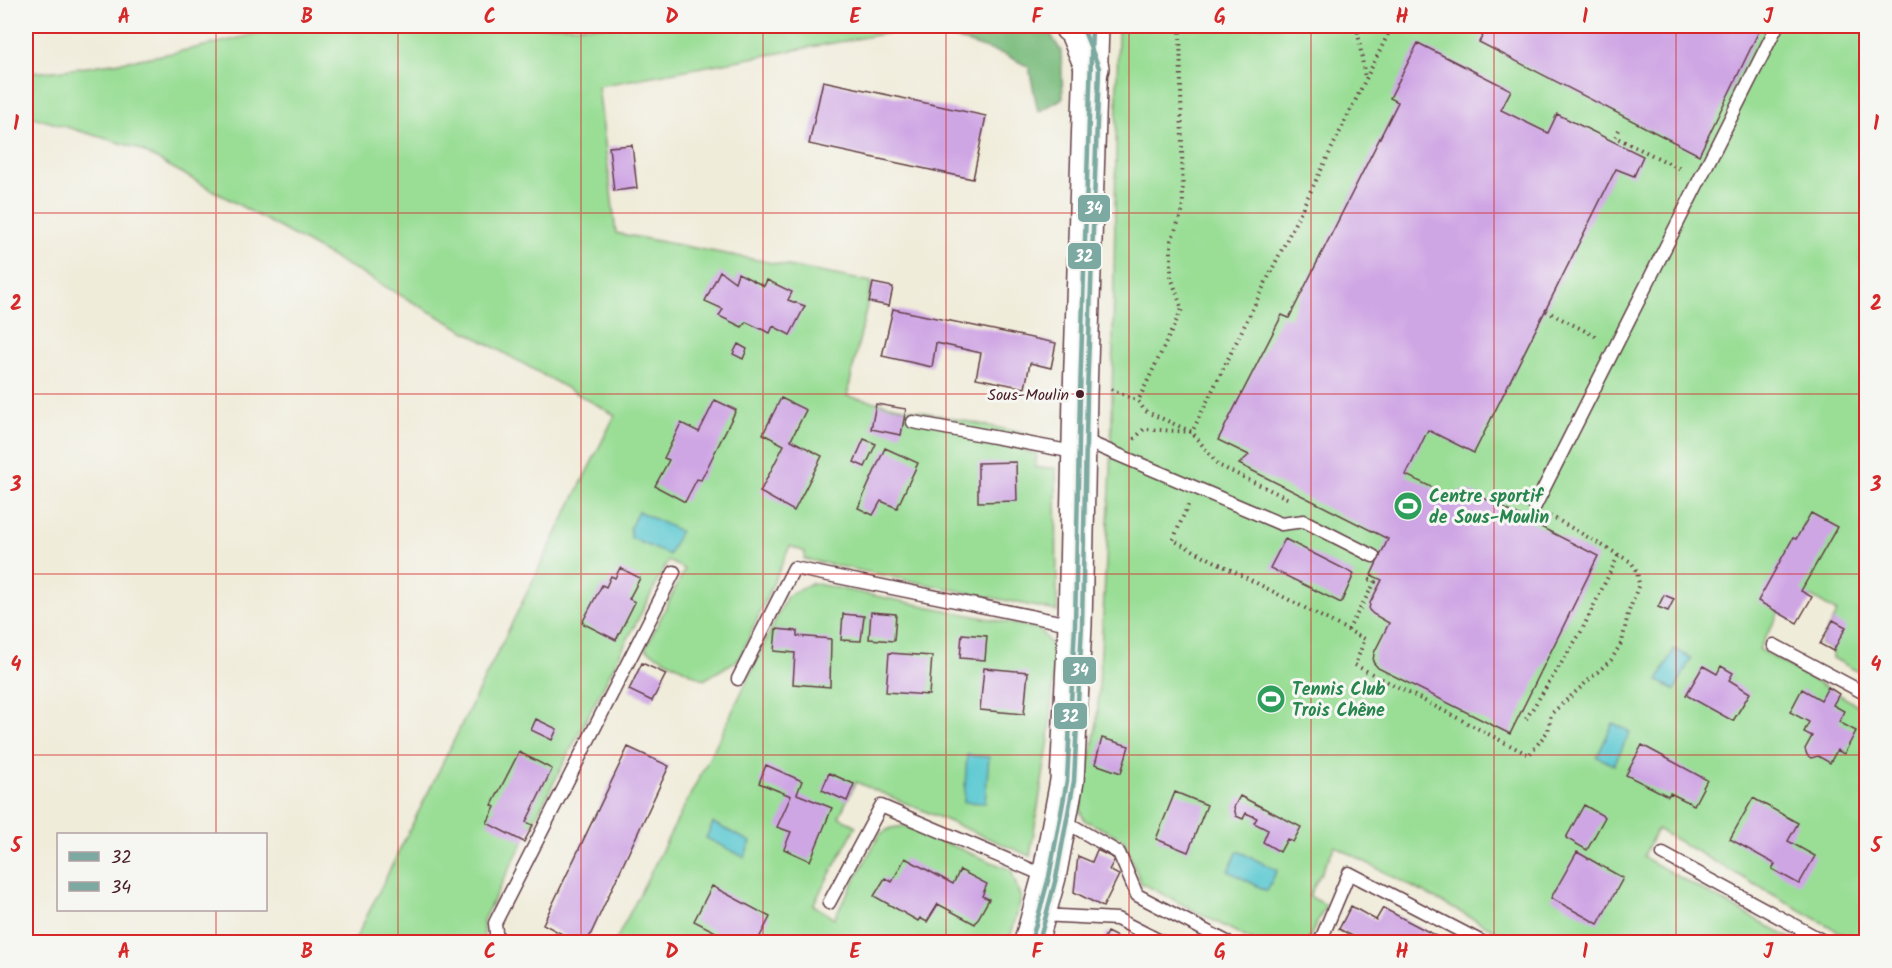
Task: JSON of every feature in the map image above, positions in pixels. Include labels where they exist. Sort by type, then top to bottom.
[{"type":"main road","points":[[1071,26],[1076,30],[1092,68]]},
{"type":"main road","points":[[1035,929],[1049,877],[1067,781],[1075,625],[1092,26]]},
{"type":"lane","points":[[1535,506],[1777,26]]},
{"type":"lane","points":[[913,422],[1080,446],[1195,487],[1281,524],[1304,521],[1373,556]]},
{"type":"lane","points":[[738,680],[794,568],[1075,625]]},
{"type":"lane","points":[[497,942],[495,923],[674,572]]},
{"type":"lane","points":[[1774,645],[1866,694]]},
{"type":"lane","points":[[829,903],[881,806],[1049,877]]},
{"type":"lane","points":[[1060,818],[1119,853],[1137,895],[1227,942]]},
{"type":"lane","points":[[1663,854],[1825,942]]},
{"type":"lane","points":[[1320,942],[1349,873],[1482,942]]},
{"type":"lane","points":[[1035,929],[1117,919],[1162,942]]},
{"type":"path","points":[[1138,401],[1182,309],[1171,276],[1172,241],[1183,210],[1180,26]]},
{"type":"path","points":[[1357,26],[1365,78]]},
{"type":"path","points":[[1191,432],[1392,26]]},
{"type":"path","points":[[1619,130],[1615,137],[1700,178]]},
{"type":"path","points":[[1546,311],[1616,346]]},
{"type":"path","points":[[1110,388],[1138,401],[1145,411],[1191,432],[1218,465],[1295,502],[1304,521]]},
{"type":"path","points":[[1133,441],[1144,429],[1191,432]]},
{"type":"path","points":[[1195,487],[1173,540],[1365,639],[1355,665],[1529,755],[1548,731],[1551,714],[1611,660],[1622,642],[1628,614],[1637,591],[1639,576],[1635,566],[1619,554],[1535,506]]},
{"type":"path","points":[[1526,719],[1581,632],[1619,554]]},
{"type":"path","points":[[1348,630],[1375,582]]},
{"type":"green space","points":[[287,26],[885,26],[888,33],[598,86],[616,233],[872,282],[847,396],[1027,434],[1024,451],[1037,454],[1035,468],[1056,468],[1057,611],[804,559],[805,552],[790,546],[739,659],[704,680],[645,649],[685,569],[668,561],[483,920],[484,942],[354,942],[615,415],[137,148],[26,115],[26,72],[62,70],[147,58]]},
{"type":"green space","points":[[885,26],[1046,27],[1061,51],[1063,98],[1038,112],[1029,67],[1006,55],[920,27],[888,33]]},
{"type":"green space","name":"Centre sportif de Sous-Moulin","points":[[1118,26],[1866,26],[1866,676],[1833,658],[1833,651],[1820,644],[1837,612],[1812,597],[1779,613],[1759,649],[1866,710],[1866,942],[1857,942],[1657,829],[1643,857],[1797,942],[1517,942],[1335,846],[1309,896],[1326,905],[1307,942],[1255,942],[1141,883],[1123,839],[1084,820],[1080,811],[1097,723],[1111,470]]},
{"type":"green space","points":[[812,583],[1039,629],[1055,650],[1049,739],[1030,856],[856,782],[839,817],[856,826],[813,905],[834,918],[880,834],[891,828],[905,826],[1011,870],[1021,899],[1009,942],[615,942],[725,727],[787,596]]},
{"type":"water","points":[[638,511],[680,531],[669,555],[631,538],[630,528]]},
{"type":"water","points":[[1674,649],[1691,658],[1675,690],[1658,681]]},
{"type":"water","points":[[1613,723],[1630,732],[1614,765],[1597,757]]},
{"type":"water","points":[[967,755],[989,757],[985,803],[964,802]]},
{"type":"water","points":[[713,823],[751,842],[744,857],[706,838]]},
{"type":"water","points":[[1238,851],[1277,870],[1267,891],[1228,871]]},
{"type":"building","points":[[1473,26],[1752,26],[1760,29],[1699,155],[1479,42],[1485,32]]},
{"type":"building","points":[[1418,43],[1511,90],[1501,110],[1548,133],[1557,114],[1643,156],[1634,176],[1616,169],[1474,453],[1428,430],[1406,475],[1452,497],[1460,491],[1472,492],[1598,556],[1510,734],[1378,668],[1373,662],[1374,653],[1389,623],[1369,610],[1370,603],[1382,580],[1371,575],[1388,539],[1239,464],[1249,455],[1218,440],[1282,315],[1289,318],[1398,102],[1390,98]]},
{"type":"building","points":[[823,81],[986,116],[973,179],[809,144]]},
{"type":"building","points":[[632,145],[637,188],[614,191],[609,147]]},
{"type":"building","points":[[720,271],[735,282],[738,273],[764,286],[767,280],[792,292],[788,300],[805,306],[790,335],[773,326],[770,333],[746,322],[742,327],[719,316],[723,309],[705,301]]},
{"type":"building","points":[[873,283],[893,287],[889,306],[869,302]]},
{"type":"building","points":[[893,309],[1056,343],[1051,368],[1030,363],[1025,388],[976,378],[981,353],[936,343],[932,367],[882,356]]},
{"type":"building","points":[[738,344],[747,349],[743,359],[733,354]]},
{"type":"building","points":[[781,398],[806,410],[791,440],[822,456],[794,511],[760,492],[784,445],[763,434]]},
{"type":"building","points":[[715,400],[736,410],[701,480],[697,479],[685,502],[655,486],[669,460],[664,458],[681,423],[699,432]]},
{"type":"building","points":[[876,404],[906,409],[901,435],[871,429]]},
{"type":"building","points":[[864,439],[876,444],[865,467],[854,462]]},
{"type":"building","points":[[885,448],[918,463],[897,508],[881,501],[873,515],[858,508]]},
{"type":"building","points":[[1016,462],[1017,501],[978,502],[978,463]]},
{"type":"building","points":[[1811,513],[1837,527],[1801,591],[1812,597],[1797,623],[1758,601],[1793,538],[1796,539]]},
{"type":"building","points":[[1285,539],[1354,574],[1341,603],[1270,568]]},
{"type":"building","points":[[620,568],[640,578],[629,599],[635,602],[616,640],[582,623],[602,585],[606,587],[611,576],[615,578]]},
{"type":"building","points":[[1664,595],[1674,599],[1668,611],[1658,607]]},
{"type":"building","points":[[871,612],[896,614],[894,641],[869,639]]},
{"type":"building","points":[[843,614],[864,616],[861,641],[841,640]]},
{"type":"building","points":[[1833,620],[1846,627],[1833,651],[1820,644]]},
{"type":"building","points":[[776,629],[797,631],[797,636],[831,639],[830,687],[793,684],[795,653],[774,651]]},
{"type":"building","points":[[962,634],[987,636],[985,660],[960,658]]},
{"type":"building","points":[[889,653],[932,656],[929,695],[886,692]]},
{"type":"building","points":[[642,663],[666,674],[652,701],[629,690]]},
{"type":"building","points":[[1703,666],[1717,674],[1721,666],[1733,673],[1729,680],[1750,693],[1733,721],[1686,695]]},
{"type":"building","points":[[984,668],[1028,672],[1024,714],[980,710]]},
{"type":"building","points":[[1828,687],[1839,694],[1833,705],[1844,711],[1839,722],[1856,731],[1844,754],[1837,750],[1830,763],[1818,756],[1811,758],[1807,755],[1805,749],[1812,736],[1804,732],[1809,722],[1790,712],[1802,689],[1821,700]]},
{"type":"building","points":[[536,719],[557,729],[552,740],[531,730]]},
{"type":"building","points":[[1102,738],[1129,746],[1121,773],[1095,764]]},
{"type":"building","points":[[1642,745],[1707,780],[1694,805],[1670,793],[1668,796],[1626,775]]},
{"type":"building","points":[[628,747],[669,766],[587,942],[577,942],[543,924]]},
{"type":"building","points":[[519,752],[552,769],[526,822],[533,825],[524,842],[487,823],[495,807],[492,805]]},
{"type":"building","points":[[766,765],[802,781],[797,794],[832,808],[810,861],[784,849],[791,832],[777,827],[791,796],[759,783]]},
{"type":"building","points":[[829,773],[854,784],[847,801],[822,790]]},
{"type":"building","points":[[1175,792],[1207,805],[1188,852],[1156,839]]},
{"type":"building","points":[[1240,796],[1301,827],[1293,842],[1287,839],[1280,852],[1263,842],[1268,830],[1254,823],[1257,818],[1246,813],[1243,819],[1236,816],[1234,807]]},
{"type":"building","points":[[1753,798],[1798,823],[1788,841],[1815,856],[1799,884],[1772,869],[1775,864],[1730,839]]},
{"type":"building","points":[[1584,805],[1605,817],[1587,850],[1566,838]]},
{"type":"building","points":[[1097,850],[1115,859],[1109,870],[1119,875],[1103,907],[1074,892],[1078,856],[1092,862]]},
{"type":"building","points":[[1577,852],[1623,878],[1598,924],[1551,898]]},
{"type":"building","points":[[905,858],[953,884],[960,870],[987,884],[982,896],[989,899],[975,924],[938,904],[927,922],[920,918],[918,921],[874,896],[885,878],[892,882]]},
{"type":"building","points":[[712,886],[770,917],[757,942],[735,942],[694,921]]},
{"type":"building","points":[[1351,906],[1376,920],[1383,908],[1448,942],[1364,942],[1339,929]]},
{"type":"building","points":[[1107,932],[1127,942],[1102,942]]},
{"type":"transit line","name":"34","points":[[1039,942],[1056,878],[1074,781],[1082,625],[1087,394],[1099,68],[1082,26]]},
{"type":"transit line","name":"32","points":[[1031,942],[1049,877],[1067,781],[1075,625],[1092,26]]},
{"type":"place","name":"Sous-Moulin","points":[[1080,394]]},
{"type":"place","name":"Centre sportif de Sous-Moulin","points":[[1408,506]]},
{"type":"place","name":"Tennis Club Trois Chêne","points":[[1271,699]]}]
